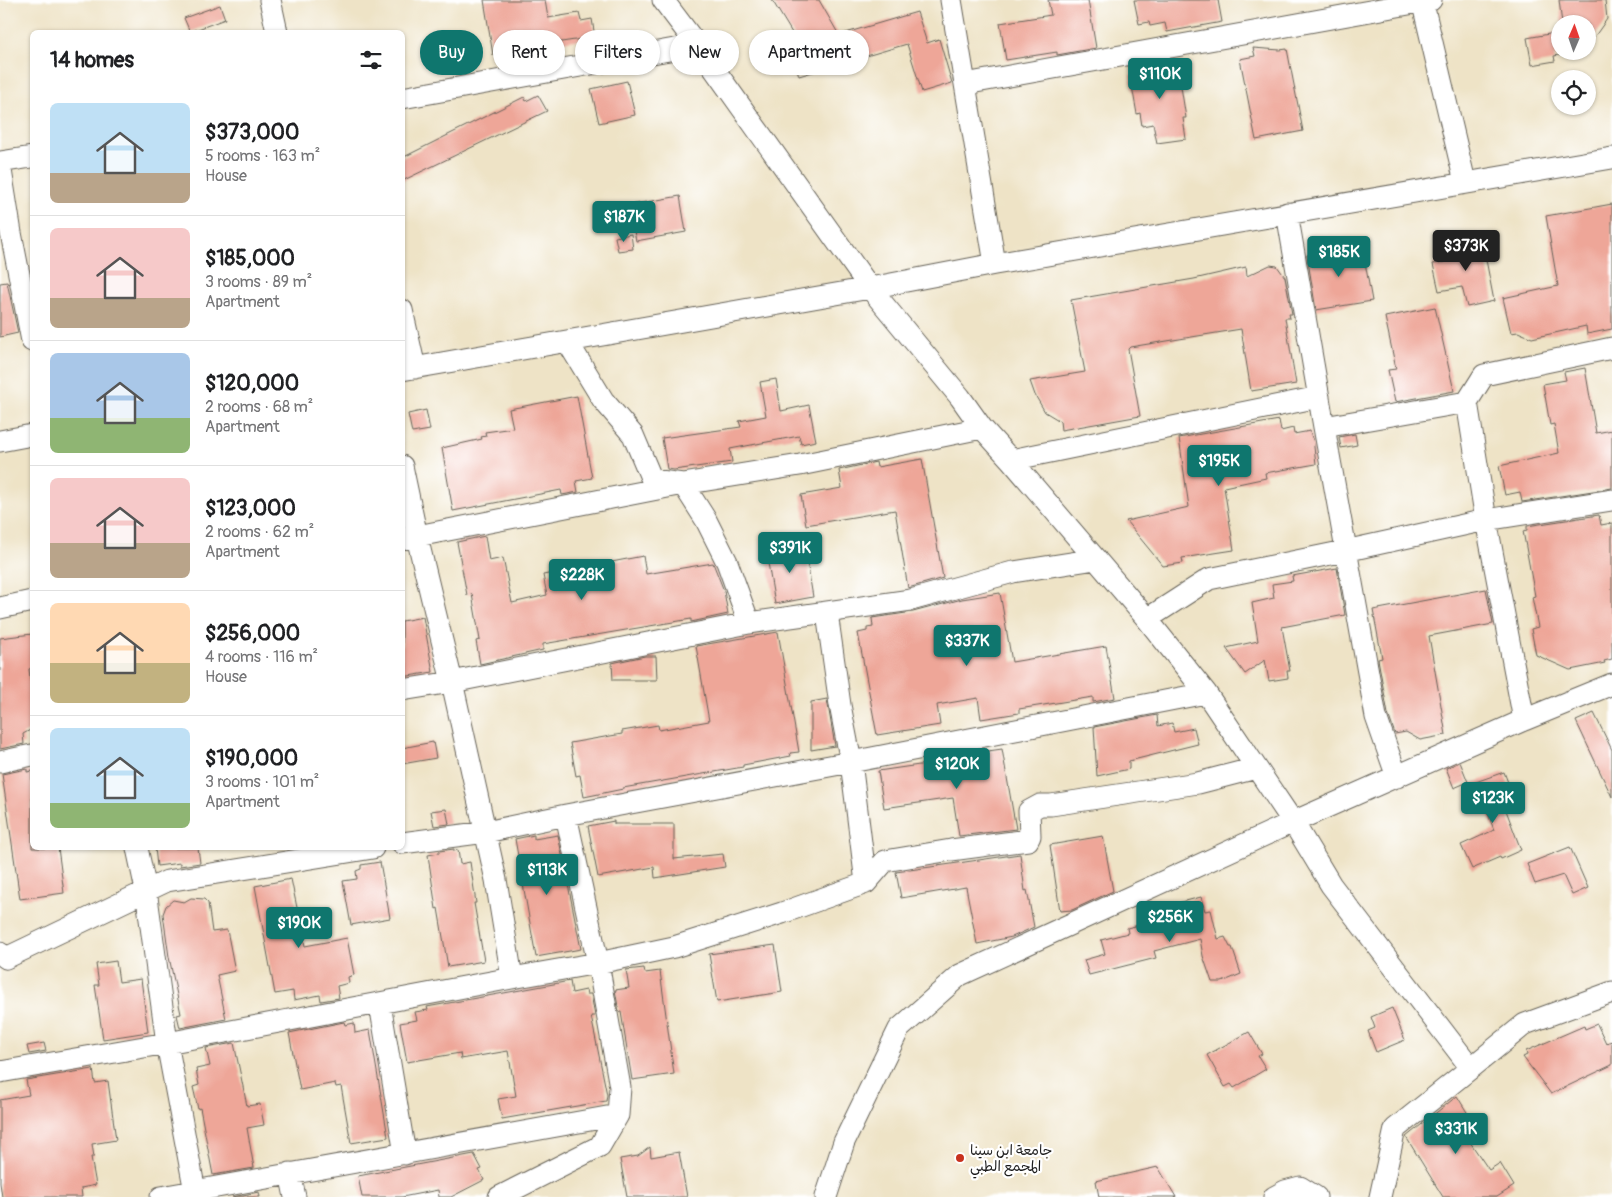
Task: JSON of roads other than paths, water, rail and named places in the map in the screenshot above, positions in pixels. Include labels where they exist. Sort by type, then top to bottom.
[{"type":"street","points":[[270,0],[277,30]]},
{"type":"street","points":[[663,0],[686,30]]},
{"type":"street","points":[[951,0],[995,264]]},
{"type":"street","points":[[965,84],[1425,1],[1465,182]]},
{"type":"street","points":[[405,97],[670,50]]},
{"type":"street","points":[[718,75],[870,288],[960,397],[982,428],[1147,619],[1206,693],[1293,822],[1331,885],[1472,1068]]},
{"type":"street","points":[[30,157],[0,163],[5,234],[30,333]]},
{"type":"street","points":[[405,335],[409,369],[870,288],[995,264],[1612,158]]},
{"type":"street","points":[[1287,213],[1345,551],[1376,717],[1397,777]]},
{"type":"street","points":[[568,341],[603,400],[633,435],[652,480],[683,484]]},
{"type":"street","points":[[1524,720],[1486,520],[1467,402],[1484,375],[1612,348]]},
{"type":"street","points":[[1011,460],[1319,397]]},
{"type":"street","points":[[1324,427],[1467,402]]},
{"type":"street","points":[[410,538],[683,484],[800,465],[982,428]]},
{"type":"street","points":[[0,441],[30,435]]},
{"type":"street","points":[[683,484],[706,520],[727,562],[749,623]]},
{"type":"street","points":[[405,493],[410,538],[452,682],[486,832],[512,978]]},
{"type":"street","points":[[1147,619],[1209,579],[1486,520],[1612,500]]},
{"type":"street","points":[[405,690],[452,682],[749,623],[911,600],[1013,572],[1096,559]]},
{"type":"street","points":[[0,608],[30,602]]},
{"type":"street","points":[[827,612],[840,705],[851,762],[866,882]]},
{"type":"street","points":[[826,1197],[844,1142],[900,1029],[960,975],[1293,822],[1524,720],[1612,684]]},
{"type":"street","points":[[405,843],[486,832],[566,815],[1206,693]]},
{"type":"street","points":[[0,762],[30,755]]},
{"type":"street","points":[[0,1072],[380,1004],[674,947],[782,913],[866,882],[885,861],[1028,840],[1030,836],[1029,811],[1040,805],[1104,798],[1198,783],[1256,768]]},
{"type":"street","points":[[499,1197],[600,1146],[618,1115],[620,1086],[598,963],[566,815]]},
{"type":"street","points":[[137,850],[146,890],[168,1043],[195,1194]]},
{"type":"street","points":[[0,953],[6,958],[167,880],[360,850]]},
{"type":"street","points":[[1380,1197],[1395,1129],[1525,1024],[1612,992]]},
{"type":"street","points":[[380,1004],[405,1154]]},
{"type":"street","points":[[161,1197],[195,1194],[290,1173],[618,1115]]},
{"type":"street","points":[[290,1173],[294,1197]]},
{"type":"street","points":[[1274,1197],[1285,1191],[1300,1187],[1316,1197]]},
{"type":"place","name":"جامعة ابن سينا المجمع الطبي","points":[[960,1158]]}]
